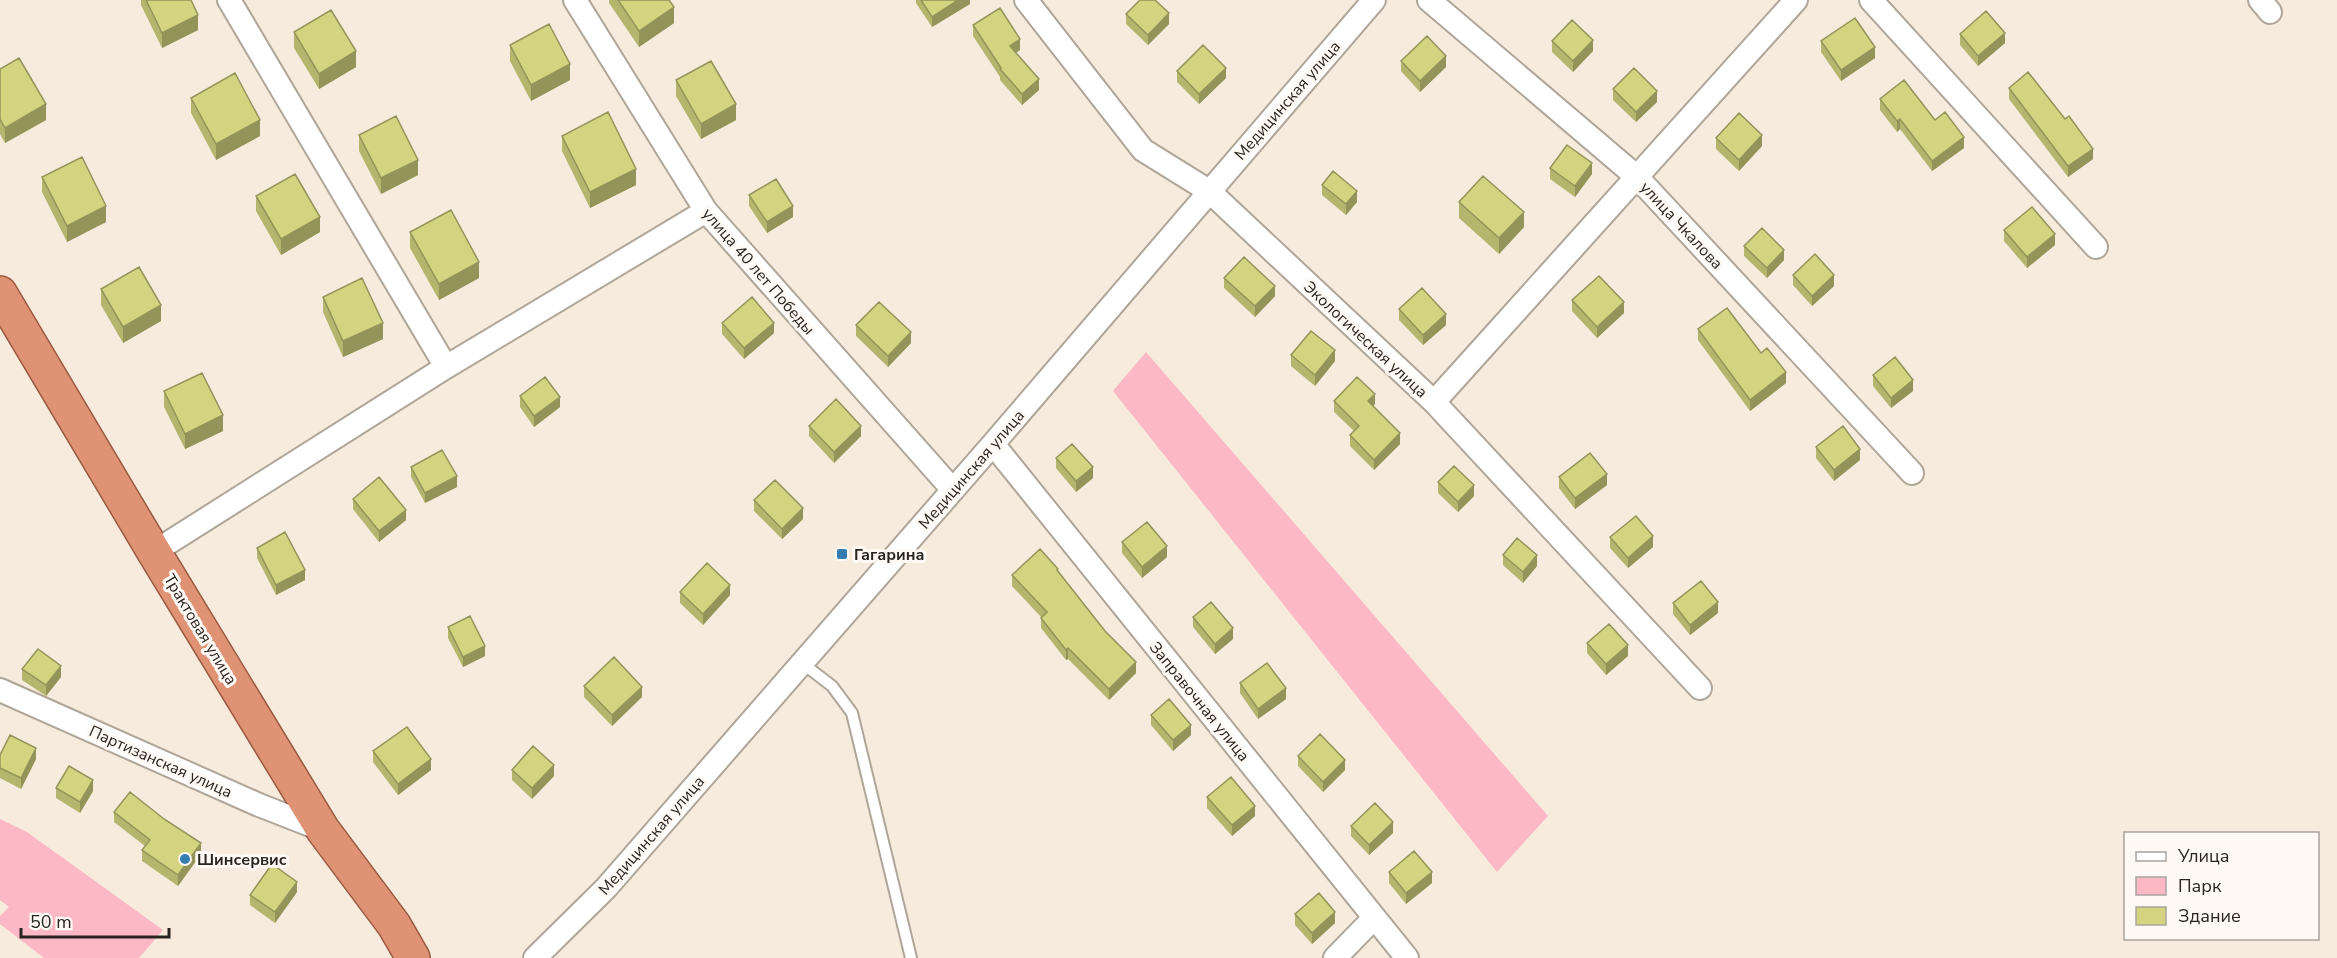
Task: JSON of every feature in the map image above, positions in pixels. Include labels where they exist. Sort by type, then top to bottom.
[{"type":"highway","name":"Трактовая улица","points":[[0,293],[323,830],[393,925],[413,958]]},
{"type":"street","points":[[229,0],[446,368]]},
{"type":"street","name":"улица 40 лет Победы","points":[[575,0],[706,211],[953,490]]},
{"type":"street","name":"Экологическая улица","points":[[1026,0],[1143,150],[1209,191],[1434,402],[1700,688]]},
{"type":"street","name":"Медицинская улица","points":[[535,958],[606,888],[993,444],[1374,0]]},
{"type":"street","name":"улица Чкалова","points":[[1429,0],[1637,177],[1912,473]]},
{"type":"street","points":[[1434,402],[1796,0]]},
{"type":"street","points":[[1871,0],[2096,247]]},
{"type":"street","points":[[154,552],[446,368],[706,211]]},
{"type":"street","name":"Заправочная улица","points":[[993,444],[1407,958]]},
{"type":"street","name":"Партизанская улица","points":[[0,690],[259,805],[323,830]]},
{"type":"street","points":[[1335,958],[1374,918]]},
{"type":"lane","points":[[802,663],[832,686],[852,713],[911,958]]},
{"type":"green space","points":[[1146,352],[1548,816],[1497,872],[1113,391]]},
{"type":"green space","points":[[0,819],[27,832],[163,930],[139,958],[44,958],[0,924],[0,916],[9,907],[0,900]]},
{"type":"building","points":[[146,0],[191,0],[198,15],[162,33]]},
{"type":"building","points":[[618,0],[669,0],[674,7],[639,31]]},
{"type":"building","points":[[921,0],[958,0],[932,17]]},
{"type":"building","points":[[1140,0],[1155,0],[1169,13],[1148,35],[1126,14]]},
{"type":"building","points":[[1000,8],[1020,39],[1010,46],[1039,79],[1022,94],[1000,69],[973,25]]},
{"type":"building","points":[[331,10],[356,51],[319,74],[294,32]]},
{"type":"building","points":[[1986,11],[2005,33],[1978,56],[1960,34]]},
{"type":"building","points":[[1855,18],[1875,47],[1841,70],[1821,41]]},
{"type":"building","points":[[1572,20],[1593,40],[1573,61],[1552,41]]},
{"type":"building","points":[[549,24],[570,64],[531,85],[510,45]]},
{"type":"building","points":[[1427,36],[1446,56],[1420,81],[1401,61]]},
{"type":"building","points":[[1203,45],[1226,68],[1199,94],[1177,71]]},
{"type":"building","points":[[19,58],[46,104],[5,128],[0,119],[0,69]]},
{"type":"building","points":[[711,61],[736,104],[701,124],[676,80]]},
{"type":"building","points":[[1634,68],[1657,91],[1636,112],[1613,89]]},
{"type":"building","points":[[2028,72],[2065,119],[2069,116],[2093,149],[2068,166],[2009,88]]},
{"type":"building","points":[[235,73],[260,120],[216,144],[191,98]]},
{"type":"building","points":[[1904,80],[1935,120],[1945,112],[1964,137],[1932,161],[1900,119],[1897,121],[1880,99]]},
{"type":"building","points":[[608,112],[636,169],[590,192],[562,136]]},
{"type":"building","points":[[1739,113],[1762,135],[1739,160],[1716,138]]},
{"type":"building","points":[[396,116],[418,160],[381,178],[359,135]]},
{"type":"building","points":[[1567,145],[1592,163],[1575,186],[1550,168]]},
{"type":"building","points":[[82,157],[106,206],[67,226],[42,177]]},
{"type":"building","points":[[1333,171],[1357,191],[1346,204],[1322,185]]},
{"type":"building","points":[[295,174],[320,217],[281,239],[256,196]]},
{"type":"building","points":[[1483,176],[1524,212],[1499,238],[1459,202]]},
{"type":"building","points":[[776,179],[793,206],[767,222],[749,195]]},
{"type":"building","points":[[2032,207],[2055,234],[2027,257],[2004,230]]},
{"type":"building","points":[[451,210],[479,262],[439,284],[410,232]]},
{"type":"building","points":[[1762,228],[1784,250],[1767,268],[1744,246]]},
{"type":"building","points":[[1815,254],[1834,275],[1812,296],[1793,275]]},
{"type":"building","points":[[1244,257],[1275,286],[1255,306],[1224,278]]},
{"type":"building","points":[[139,267],[161,305],[123,327],[101,289]]},
{"type":"building","points":[[1599,276],[1624,302],[1597,327],[1572,300]]},
{"type":"building","points":[[362,278],[383,323],[343,341],[323,297]]},
{"type":"building","points":[[1422,288],[1446,314],[1423,335],[1399,309]]},
{"type":"building","points":[[752,297],[774,323],[744,348],[722,323]]},
{"type":"building","points":[[879,302],[911,332],[888,356],[856,325]]},
{"type":"building","points":[[1727,308],[1761,353],[1767,348],[1786,372],[1750,400],[1698,329]]},
{"type":"building","points":[[1311,331],[1335,350],[1315,375],[1291,355]]},
{"type":"building","points":[[1895,357],[1913,380],[1891,398],[1873,375]]},
{"type":"building","points":[[202,373],[223,415],[185,434],[164,391]]},
{"type":"building","points":[[545,377],[560,397],[534,416],[520,396]]},
{"type":"building","points":[[1357,377],[1375,394],[1368,401],[1400,433],[1374,460],[1350,435],[1359,426],[1334,401]]},
{"type":"building","points":[[836,399],[861,426],[834,452],[809,426]]},
{"type":"building","points":[[1843,426],[1860,449],[1834,470],[1816,447]]},
{"type":"building","points":[[1072,444],[1093,467],[1076,481],[1056,458]]},
{"type":"building","points":[[442,450],[457,476],[425,493],[411,467]]},
{"type":"building","points":[[1590,453],[1607,474],[1575,498],[1559,477]]},
{"type":"building","points":[[1454,466],[1474,485],[1458,502],[1438,482]]},
{"type":"building","points":[[379,477],[406,510],[379,531],[353,499]]},
{"type":"building","points":[[775,480],[803,508],[782,529],[754,500]]},
{"type":"building","points":[[1636,516],[1653,536],[1628,558],[1610,537]]},
{"type":"building","points":[[1147,522],[1167,546],[1142,567],[1122,542]]},
{"type":"building","points":[[285,532],[305,570],[276,585],[257,548]]},
{"type":"building","points":[[1517,538],[1537,555],[1523,572],[1503,555]]},
{"type":"building","points":[[1040,549],[1105,631],[1136,662],[1109,689],[1068,648],[1066,650],[1041,618],[1047,612],[1012,575]]},
{"type":"building","points":[[707,563],[730,585],[703,614],[680,592]]},
{"type":"building","points":[[1701,581],[1718,602],[1690,625],[1673,603]]},
{"type":"building","points":[[1211,602],[1233,628],[1215,644],[1193,617]]},
{"type":"building","points":[[470,616],[485,646],[463,657],[448,627]]},
{"type":"building","points":[[1609,624],[1628,645],[1606,664],[1587,643]]},
{"type":"building","points":[[38,649],[61,666],[46,685],[22,669]]},
{"type":"building","points":[[614,657],[642,687],[612,715],[584,686]]},
{"type":"building","points":[[1267,663],[1286,688],[1258,709],[1240,683]]},
{"type":"building","points":[[1169,699],[1191,725],[1173,740],[1151,715]]},
{"type":"building","points":[[407,727],[431,759],[398,784],[373,751]]},
{"type":"building","points":[[1320,734],[1345,760],[1323,782],[1298,756]]},
{"type":"building","points":[[10,735],[36,748],[21,778],[0,768],[0,755]]},
{"type":"building","points":[[533,746],[554,765],[532,788],[512,770]]},
{"type":"building","points":[[69,766],[93,780],[80,802],[56,788]]},
{"type":"building","points":[[1231,777],[1255,806],[1232,825],[1207,797]]},
{"type":"building","points":[[130,792],[164,819],[201,843],[178,875],[142,850],[150,840],[114,812]]},
{"type":"building","points":[[1375,803],[1393,822],[1369,845],[1351,826]]},
{"type":"building","points":[[1414,851],[1432,872],[1406,893],[1389,872]]},
{"type":"building","points":[[272,864],[297,882],[275,912],[250,895]]},
{"type":"building","points":[[1319,893],[1335,912],[1312,933],[1295,914]]},
{"type":"place","name":"Гагарина","points":[[842,554]]},
{"type":"place","name":"Шинсервис","points":[[185,859]]}]
